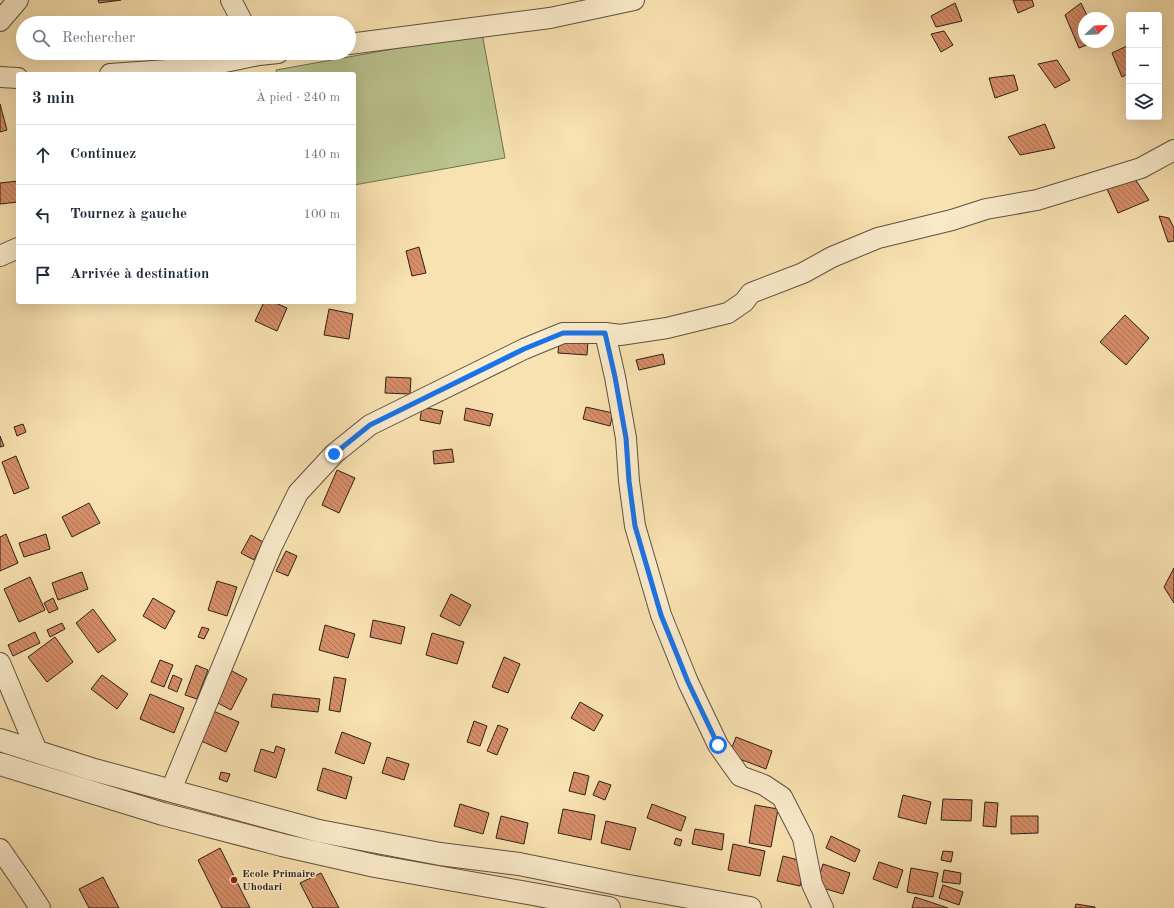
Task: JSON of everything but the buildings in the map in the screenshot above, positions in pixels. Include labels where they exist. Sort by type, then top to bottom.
[{"type":"street","points":[[0,21],[18,0]]},
{"type":"street","points":[[230,0],[238,16]]},
{"type":"street","points":[[356,43],[550,18],[634,0]]},
{"type":"street","points":[[139,72],[196,68],[235,60]]},
{"type":"street","points":[[0,77],[16,78]]},
{"type":"street","points":[[171,790],[272,546],[298,493],[334,454],[370,425],[524,349],[563,333],[605,333],[620,335],[667,328],[728,313],[744,302],[751,293],[803,273],[832,257],[878,238],[952,220],[986,209],[1037,200],[1141,168],[1174,150]]},
{"type":"street","points":[[0,256],[16,249]]},
{"type":"street","points":[[605,333],[626,438],[629,481],[635,526],[661,615],[688,682],[718,745],[740,776],[764,785],[782,797],[803,838],[812,884],[823,908]]},
{"type":"street","points":[[0,663],[36,751]]},
{"type":"street","points":[[0,740],[91,769],[319,831],[440,854],[519,864],[750,908]]},
{"type":"street","points":[[0,764],[163,814],[305,850],[375,866],[609,908]]},
{"type":"street","points":[[0,849],[40,908]]},
{"type":"green space","points":[[482,33],[505,158],[356,185],[356,72],[276,72],[276,70],[332,60],[356,60],[356,56]]},
{"type":"place","name":"Ecole Primaire Uhodari","points":[[234,880]]},
{"type":"route","points":[[334,454],[370,425],[524,349],[563,333],[605,333],[626,438],[629,481],[635,526],[661,615],[688,682],[718,745]]}]
